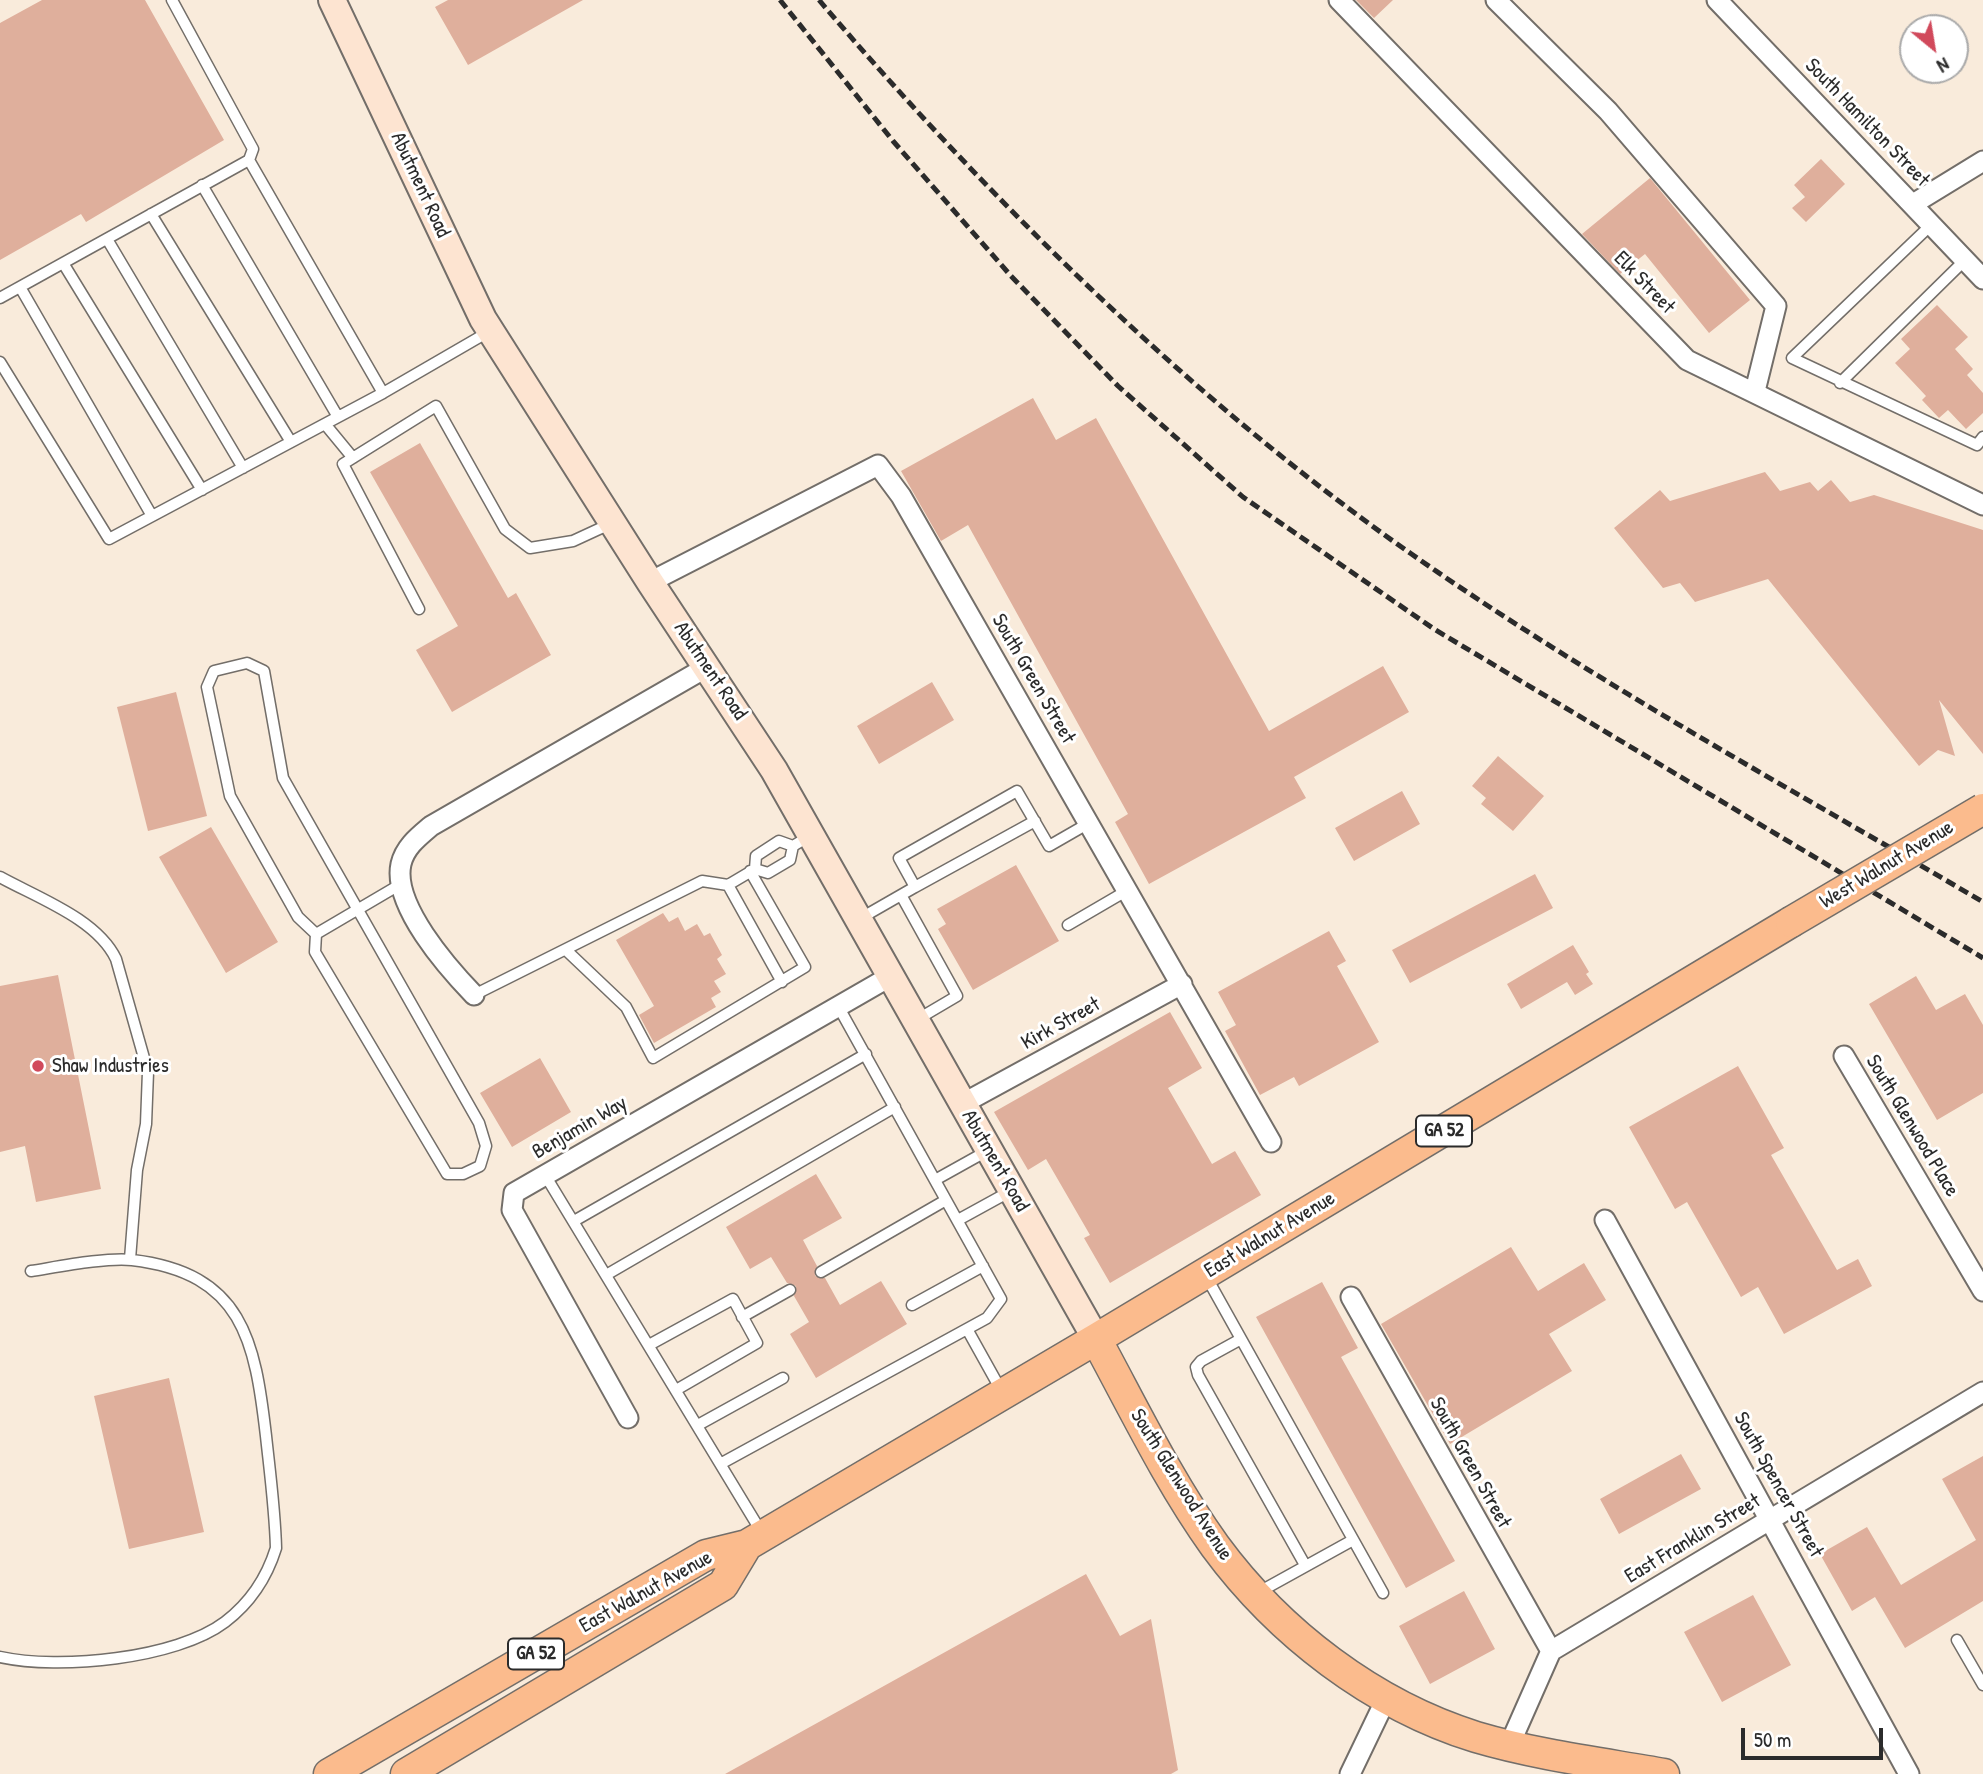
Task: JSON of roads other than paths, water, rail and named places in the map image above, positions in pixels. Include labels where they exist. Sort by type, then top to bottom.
[{"type":"main road","name":"Abutment Road","points":[[332,0],[490,330],[650,582],[774,770],[802,841],[859,919],[1096,1339]]},
{"type":"main road","name":"West Walnut Avenue","points":[[1791,922],[1983,809]]},
{"type":"main road","name":"East Walnut Avenue","points":[[329,1774],[706,1555],[755,1540],[1791,922]]},
{"type":"main road","name":"South Glenwood Avenue","points":[[1096,1339],[1187,1504],[1214,1544],[1255,1595],[1304,1640],[1387,1697],[1446,1726],[1509,1746],[1664,1774]]},
{"type":"main road","name":"East Walnut Avenue","points":[[406,1774],[723,1585],[755,1540]]},
{"type":"street","name":"Elk Street","points":[[1339,0],[1687,360],[1983,505]]},
{"type":"street","points":[[1496,0],[1608,111],[1776,306],[1755,391]]},
{"type":"street","name":"South Hamilton Street","points":[[1717,0],[1983,279]]},
{"type":"street","points":[[1913,204],[1983,162]]},
{"type":"street","name":"South Green Street","points":[[650,582],[877,465],[901,496],[1271,1142]]},
{"type":"street","points":[[474,995],[443,962],[412,910],[401,884],[401,862],[408,848],[431,827],[707,667]]},
{"type":"street","name":"Benjamin Way","points":[[628,1418],[512,1210],[514,1193],[891,976]]},
{"type":"street","name":"Kirk Street","points":[[962,1104],[1182,984]]},
{"type":"street","name":"South Glenwood Place","points":[[1844,1056],[1983,1291]]},
{"type":"street","name":"South Spencer Street","points":[[1605,1220],[1772,1519],[1909,1774]]},
{"type":"street","name":"South Green Street","points":[[1351,1297],[1551,1651]]},
{"type":"street","name":"East Franklin Street","points":[[1551,1651],[1983,1392]]},
{"type":"street","points":[[1509,1746],[1551,1651]]},
{"type":"street","points":[[1350,1774],[1387,1697]]},
{"type":"lane","points":[[0,298],[249,159],[253,149],[172,0]]},
{"type":"lane","points":[[249,159],[383,393]]},
{"type":"lane","points":[[202,185],[338,417]]},
{"type":"lane","points":[[151,214],[292,442]]},
{"type":"lane","points":[[1932,224],[1792,358],[1840,383],[1977,445],[1983,438]]},
{"type":"lane","points":[[107,239],[243,468]]},
{"type":"lane","points":[[1840,383],[1965,260]]},
{"type":"lane","points":[[63,263],[202,490]]},
{"type":"lane","points":[[20,287],[152,516]]},
{"type":"lane","points":[[0,362],[109,539],[383,393],[490,330]]},
{"type":"lane","points":[[419,608],[343,464],[436,406],[505,529],[530,548],[573,541],[612,523]]},
{"type":"lane","points":[[325,424],[353,458]]},
{"type":"lane","points":[[247,663],[264,671],[283,778],[479,1123],[486,1146],[480,1166],[463,1174],[447,1174],[316,952],[316,934],[298,917],[230,796],[207,687],[214,671],[247,663]]},
{"type":"lane","points":[[915,887],[898,858],[1017,791],[1049,846],[1089,823]]},
{"type":"lane","points":[[859,919],[1035,821]]},
{"type":"lane","points":[[474,995],[567,951],[702,881],[728,885],[752,870],[756,856],[779,841],[802,841]]},
{"type":"lane","points":[[752,870],[768,873],[790,860],[802,841]]},
{"type":"lane","points":[[567,951],[582,962],[626,1007],[653,1058],[805,967],[752,870]]},
{"type":"lane","points":[[0,877],[93,932],[109,945],[116,959],[148,1072],[146,1124],[137,1170],[131,1259]]},
{"type":"lane","points":[[316,934],[401,884]]},
{"type":"lane","points":[[728,885],[782,982]]},
{"type":"lane","points":[[1068,925],[1128,890]]},
{"type":"lane","points":[[901,895],[957,996],[916,1020]]},
{"type":"lane","points":[[723,1463],[987,1318],[1001,1299],[838,1006]]},
{"type":"lane","points":[[574,1222],[866,1054]]},
{"type":"lane","points":[[606,1275],[895,1107]]},
{"type":"lane","points":[[935,1180],[989,1150]]},
{"type":"lane","points":[[545,1174],[723,1463],[755,1540]]},
{"type":"lane","points":[[958,1220],[1011,1190]]},
{"type":"lane","points":[[821,1272],[946,1200]]},
{"type":"lane","points":[[0,1657],[40,1664],[81,1663],[144,1653],[205,1634],[225,1622],[267,1575],[276,1548],[259,1375],[248,1335],[228,1305],[208,1286],[179,1271],[131,1259],[31,1271]]},
{"type":"lane","points":[[912,1306],[983,1266]]},
{"type":"lane","points":[[1205,1274],[1383,1594]]},
{"type":"lane","points":[[743,1317],[790,1290]]},
{"type":"lane","points":[[649,1345],[733,1299],[757,1343],[676,1390]]},
{"type":"lane","points":[[967,1329],[1003,1394]]},
{"type":"lane","points":[[1241,1339],[1201,1362],[1196,1367],[1198,1375],[1305,1565]]},
{"type":"lane","points":[[698,1425],[783,1378]]},
{"type":"lane","points":[[1255,1595],[1265,1586],[1353,1540]]},
{"type":"lane","points":[[1957,1640],[1983,1685]]},
{"type":"railway","points":[[780,0],[893,141],[1011,276],[1118,386],[1243,497],[1434,629],[1983,958]]},
{"type":"railway","points":[[819,0],[882,73],[1016,216],[1159,352],[1233,417],[1309,478],[1386,536],[1531,634],[1681,726],[1983,902]]},
{"type":"place","name":"Shaw Industries","points":[[38,1066]]}]
